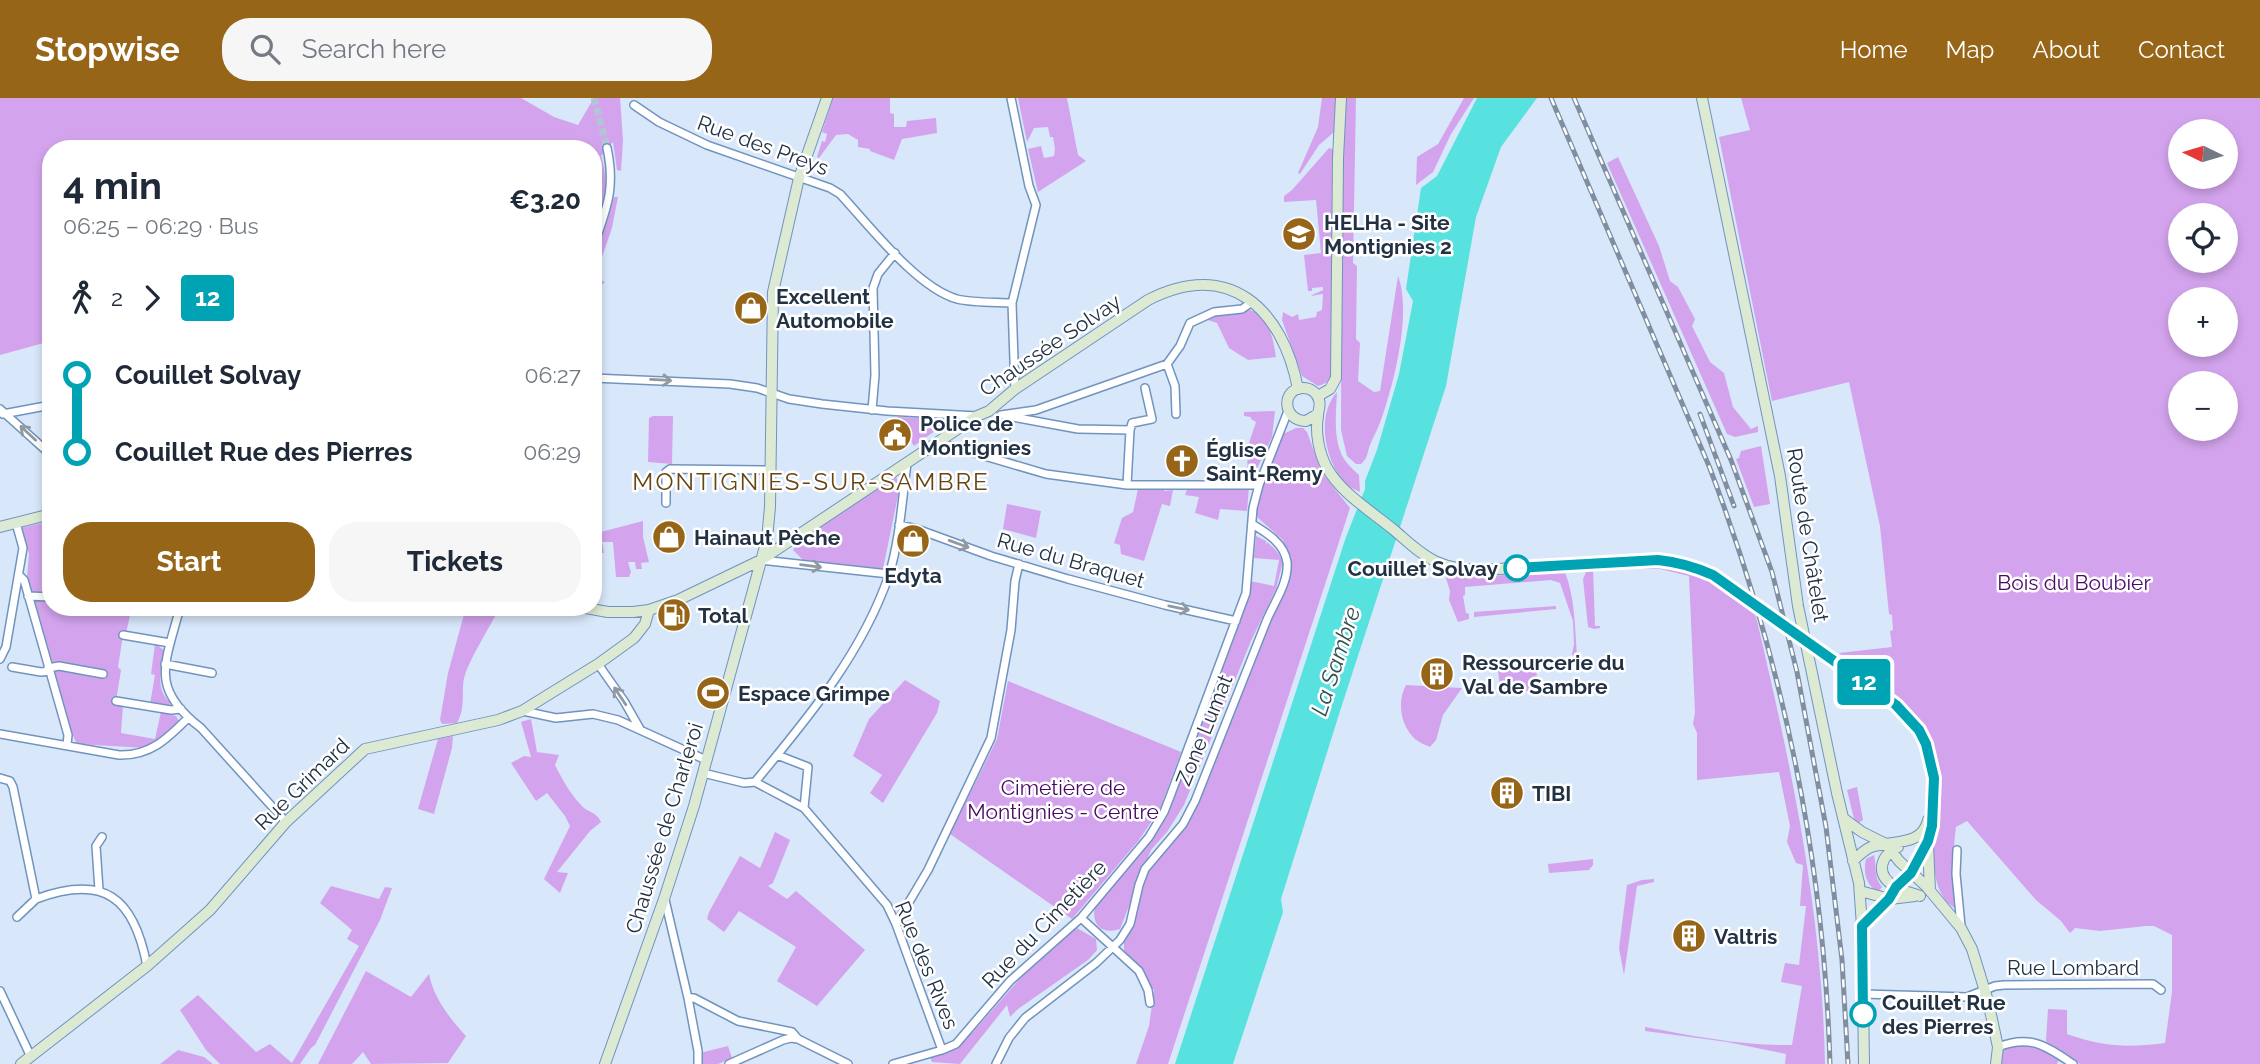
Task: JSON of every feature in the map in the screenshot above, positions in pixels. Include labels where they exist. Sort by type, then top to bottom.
[{"type":"main road","name":"Chaussée de Charleroi","points":[[605,1064],[664,899],[703,773],[767,539],[773,292],[799,178],[827,98]]},
{"type":"main road","points":[[1318,396],[1330,389],[1336,379],[1341,98]]},
{"type":"main road","name":"Route de Châtelet","points":[[1702,98],[1780,476],[1798,606],[1860,891],[1864,1064]]},
{"type":"main road","name":"Chaussée Solvay","points":[[602,611],[649,610],[678,600],[761,560],[937,442],[989,411],[1015,389],[1148,300],[1167,291],[1205,284],[1223,287],[1252,302],[1263,311],[1276,329],[1298,389]]},
{"type":"main road","points":[[1318,437],[1288,411],[1288,400],[1298,389],[1310,390],[1318,396],[1318,437],[1326,465],[1334,479],[1352,497],[1435,561],[1455,568],[1479,570],[1618,561],[1675,561],[1713,575],[1896,705],[1923,737],[1934,778],[1934,809],[1928,841],[1925,894]]},
{"type":"main road","points":[[1301,420],[1318,414]]},
{"type":"main road","points":[[0,527],[42,516]]},
{"type":"main road","name":"Rue Grimard","points":[[21,1064],[148,966],[210,910],[286,822],[370,747],[498,720],[522,711],[598,664],[634,638],[645,624],[649,610]]},
{"type":"main road","points":[[1853,860],[1868,848],[1889,847],[1911,841],[1920,835],[1927,825],[1934,778]]},
{"type":"main road","points":[[1843,818],[1889,847],[1925,894]]},
{"type":"main road","points":[[1862,926],[1911,873],[1928,841]]},
{"type":"main road","points":[[1889,847],[1882,861],[1884,878],[1896,887],[1925,894],[1939,902],[1961,928],[1972,949],[1998,1046],[1996,1064]]},
{"type":"main road","points":[[1860,891],[1889,899],[1925,894]]},
{"type":"street","points":[[1011,98],[1029,186],[1036,205],[1012,303],[1015,389]]},
{"type":"street","name":"Rue des Preys","points":[[634,105],[659,122],[707,145],[814,181],[840,194],[928,285],[943,293],[959,299],[1012,303]]},
{"type":"street","points":[[602,219],[612,187],[607,148]]},
{"type":"street","points":[[872,410],[875,375],[873,288],[878,274],[895,253]]},
{"type":"street","points":[[1001,415],[1036,410],[1167,364],[1180,346],[1190,324],[1214,312],[1242,309],[1252,302]]},
{"type":"street","points":[[1167,364],[1175,386],[1176,414]]},
{"type":"street","points":[[602,378],[730,384],[771,392],[789,399],[872,410],[977,416]]},
{"type":"street","points":[[1127,485],[1132,423],[1152,419],[1145,388]]},
{"type":"street","points":[[1,413],[42,406]]},
{"type":"street","points":[[989,411],[1078,429],[1130,430]]},
{"type":"street","name":"Rue du Cimetière","points":[[893,1064],[956,1044],[1010,981],[1081,918],[1149,837],[1164,812],[1246,593],[1253,508],[1259,485],[1288,411]]},
{"type":"street","points":[[1,413],[42,447]]},
{"type":"street","points":[[1279,436],[1301,420]]},
{"type":"street","points":[[937,442],[1031,470],[1127,485],[1259,485]]},
{"type":"street","points":[[754,782],[815,706],[860,642],[889,574],[907,463]]},
{"type":"street","points":[[666,503],[666,472],[670,469],[770,470]]},
{"type":"street","points":[[0,659],[6,647],[23,548],[16,523]]},
{"type":"street","name":"Zone Lumat","points":[[996,1064],[1009,1038],[1025,1018],[1113,948],[1130,924],[1139,885],[1146,869],[1183,824],[1195,801],[1270,610],[1286,578],[1287,563],[1284,552],[1267,533],[1252,524]]},
{"type":"street","name":"Rue du Braquet","points":[[899,525],[1019,564],[1165,605],[1236,621]]},
{"type":"street","points":[[761,560],[889,574]]},
{"type":"street","points":[[896,925],[928,870],[991,738],[1009,642],[1019,564]]},
{"type":"street","points":[[19,575],[24,580],[68,735],[67,745]]},
{"type":"street","points":[[28,596],[42,597]]},
{"type":"street","points":[[178,616],[165,664],[167,687],[188,718],[201,728],[286,822]]},
{"type":"street","points":[[123,635],[170,643]]},
{"type":"street","points":[[165,664],[212,673]]},
{"type":"street","points":[[598,664],[640,730]]},
{"type":"street","points":[[12,667],[41,672],[59,666],[103,674]]},
{"type":"street","points":[[116,701],[171,710],[181,709]]},
{"type":"street","points":[[522,711],[556,718],[593,714],[618,720],[706,760]]},
{"type":"street","points":[[0,734],[133,756],[150,751],[188,718]]},
{"type":"street","points":[[777,755],[808,767],[804,807]]},
{"type":"street","name":"Rue des Rives","points":[[703,773],[744,783],[754,782],[804,807],[887,905],[942,1050]]},
{"type":"street","points":[[0,778],[10,781],[13,788],[36,899]]},
{"type":"street","points":[[99,890],[96,846],[102,837]]},
{"type":"street","points":[[1957,850],[1956,874],[1961,928]]},
{"type":"street","points":[[17,918],[36,899],[65,890],[99,890],[113,898],[135,921],[148,966]]},
{"type":"street","points":[[664,899],[688,998],[698,1064]]},
{"type":"street","points":[[1081,918],[1139,971],[1148,990],[1150,1003]]},
{"type":"street","name":"Rue Lombard","points":[[1863,994],[1967,997],[2004,985],[2153,984],[2161,990]]},
{"type":"street","points":[[0,991],[31,1057]]},
{"type":"street","points":[[688,998],[694,998],[738,1021],[792,1032],[797,1039]]},
{"type":"street","points":[[729,1064],[791,1038],[848,1064]]},
{"type":"street","points":[[1998,1046],[2011,1041],[2028,1040],[2048,1047],[2073,1064]]},
{"type":"green space","points":[[0,98],[521,98],[554,117],[578,125],[594,98],[620,98],[623,140],[621,171],[617,170],[613,142],[602,155],[602,140],[42,140],[42,343],[0,355]]},
{"type":"green space","points":[[833,98],[890,98],[894,127],[906,127],[907,121],[936,118],[937,133],[902,139],[894,160],[870,149],[858,147],[858,140],[848,134],[836,135],[819,158],[817,157],[822,141],[825,142],[827,134],[822,132]]},
{"type":"green space","points":[[1018,98],[1067,98],[1078,155],[1086,161],[1038,192],[1028,149],[1041,146],[1044,158],[1054,156],[1053,137],[1050,137],[1048,127],[1034,128],[1027,142]]},
{"type":"green space","points":[[1322,98],[1337,98],[1334,132],[1319,145],[1300,174],[1298,173],[1318,127]]},
{"type":"green space","points":[[1346,98],[1356,98],[1353,263],[1357,266],[1356,339],[1360,343],[1358,381],[1374,392],[1380,391],[1398,276],[1403,309],[1400,348],[1391,387],[1380,423],[1361,464],[1356,464],[1347,456],[1341,430],[1342,174],[1343,113]]},
{"type":"green space","points":[[1464,98],[1474,98],[1451,134],[1433,172],[1416,185],[1417,157],[1438,144]]},
{"type":"green space","name":"Bois du Boubier","points":[[1741,98],[2260,98],[2260,1064],[2080,1064],[2054,1050],[2046,1041],[2048,1009],[2067,1010],[2067,1034],[2104,1044],[2139,1046],[2165,1043],[2172,992],[2172,935],[2154,926],[2100,931],[2075,928],[2070,933],[2061,921],[2036,900],[1967,821],[1956,827],[1953,868],[1955,908],[1944,898],[1937,884],[1934,867],[1938,776],[1930,744],[1920,725],[1898,702],[1900,698],[1839,653],[1892,647],[1890,631],[1893,630],[1880,526],[1849,382],[1772,401],[1719,137],[1750,130]]},
{"type":"green space","points":[[1329,148],[1335,150],[1333,368],[1329,380],[1318,386],[1302,376],[1282,320],[1283,312],[1292,317],[1298,314],[1299,320],[1316,317],[1317,312],[1322,310],[1323,294],[1310,296],[1323,290],[1323,287],[1308,291],[1304,255],[1321,253],[1316,200],[1284,202],[1284,196]]},
{"type":"green space","points":[[1618,157],[1659,246],[1670,281],[1678,287],[1695,319],[1692,326],[1710,362],[1724,373],[1733,407],[1751,429],[1758,426],[1758,432],[1735,437],[1727,434],[1607,163]]},
{"type":"green space","points":[[602,160],[605,177],[602,204]]},
{"type":"green space","points":[[614,197],[618,197],[612,228],[602,257],[602,237]]},
{"type":"green space","points":[[1245,309],[1259,315],[1268,326],[1276,357],[1248,360],[1229,348],[1217,323],[1205,319],[1210,314]]},
{"type":"green space","points":[[1337,392],[1336,429],[1339,447],[1347,463],[1359,475],[1360,492],[1342,480],[1327,449],[1327,412],[1330,401]]},
{"type":"green space","points":[[1275,411],[1272,437],[1254,475],[1248,478],[1247,449],[1256,422],[1251,417],[1244,416],[1244,412]]},
{"type":"green space","points":[[673,416],[672,464],[648,462],[649,418]]},
{"type":"green space","points":[[898,417],[944,419],[946,423],[914,446]]},
{"type":"green space","points":[[1303,428],[1307,432],[1322,473],[1350,508],[1168,1064],[1136,1064],[1149,1026],[1154,990],[1124,954],[1124,943],[1145,877],[1191,816],[1262,632],[1290,577],[1292,567],[1283,540],[1258,518],[1256,512],[1261,480],[1283,434]]},
{"type":"green space","points":[[1761,446],[1770,504],[1754,507],[1736,459],[1741,451]]},
{"type":"green space","points":[[896,477],[900,486],[883,569],[804,561],[793,550],[799,539]]},
{"type":"green space","points":[[1206,484],[1249,487],[1247,511],[1220,509],[1218,520],[1195,513],[1199,497],[1185,495],[1187,490],[1206,490]]},
{"type":"green space","points":[[1165,485],[1164,491],[1173,490],[1170,506],[1162,504],[1144,561],[1121,554],[1120,545],[1114,543],[1122,518],[1133,512],[1138,489]]},
{"type":"green space","points":[[1007,504],[1041,511],[1036,538],[1003,529]]},
{"type":"green space","points":[[643,521],[643,537],[649,562],[641,563],[642,569],[636,569],[635,562],[628,562],[631,572],[629,577],[616,577],[613,542],[602,542],[602,532]]},
{"type":"green space","points":[[42,523],[42,616],[130,616],[126,633],[123,635],[118,667],[121,670],[116,701],[123,705],[121,733],[155,739],[161,712],[176,716],[179,721],[147,748],[77,744],[60,708],[53,664],[27,577],[29,554],[21,528]]},
{"type":"green space","points":[[1256,536],[1276,550],[1283,561],[1276,589],[1251,641],[1184,805],[1167,832],[1151,850],[1120,929],[1108,931],[1096,923],[1095,907],[1167,817],[1250,595],[1250,581],[1274,586],[1279,560],[1254,558]]},
{"type":"green space","points":[[1648,566],[1684,570],[1703,577],[1753,608],[1782,731],[1803,841],[1818,951],[1825,1064],[1785,1064],[1786,1054],[1727,1042],[1645,1031],[1645,1027],[1737,1042],[1792,1045],[1802,986],[1781,982],[1785,963],[1799,965],[1806,906],[1800,906],[1803,865],[1796,863],[1787,842],[1790,826],[1779,772],[1697,780],[1689,576],[1660,569],[1621,569]]},
{"type":"green space","points":[[1593,568],[1595,626],[1600,626],[1594,629],[1588,627],[1583,579],[1586,572]]},
{"type":"green space","points":[[1444,572],[1464,577],[1565,572],[1573,603],[1577,656],[1572,655],[1573,621],[1560,583],[1551,580],[1465,587],[1463,596],[1469,619],[1458,622],[1449,600],[1450,591]]},
{"type":"green space","points":[[1556,606],[1556,609],[1474,617],[1474,612]]},
{"type":"green space","points":[[464,616],[495,616],[465,675],[462,710],[457,723],[442,724],[440,720],[448,673]]},
{"type":"green space","points":[[155,644],[164,650],[161,685],[170,702],[169,708],[150,704],[155,675],[151,674]]},
{"type":"green space","points":[[1536,667],[1538,690],[1501,693],[1498,671]]},
{"type":"green space","points":[[905,680],[940,701],[937,713],[883,803],[870,793],[882,775],[853,756],[869,719]]},
{"type":"green space","name":"Cimetière de Montignies - Centre","points":[[1008,681],[1181,752],[1160,809],[1139,840],[1072,919],[950,834],[997,739]]},
{"type":"green space","points":[[1406,685],[1462,688],[1443,715],[1436,740],[1430,747],[1415,739],[1403,720],[1401,705]]},
{"type":"green space","points":[[531,719],[537,752],[559,755],[555,765],[568,788],[580,804],[601,822],[590,831],[557,872],[568,873],[560,893],[544,879],[570,826],[547,793],[536,801],[511,763],[524,756],[531,757],[521,722]]},
{"type":"green space","points":[[453,736],[434,814],[418,809],[438,739]]},
{"type":"green space","points":[[1857,787],[1863,820],[1859,823],[1854,819],[1847,790]]},
{"type":"green space","points":[[775,832],[790,840],[773,883],[768,886],[787,899],[796,891],[865,950],[817,1006],[777,981],[796,947],[739,911],[724,932],[707,919],[740,856],[760,868]]},
{"type":"green space","points":[[1874,855],[1876,875],[1882,887],[1878,892],[1868,882],[1865,873],[1866,859]]},
{"type":"green space","points":[[1593,859],[1589,870],[1549,873],[1548,864]]},
{"type":"green space","points":[[1654,879],[1654,882],[1637,886],[1624,975],[1619,948],[1627,885]]},
{"type":"green space","points":[[331,886],[379,899],[385,887],[392,888],[380,920],[315,1045],[300,1064],[220,1064],[206,1050],[180,1010],[198,995],[256,1052],[270,1044],[292,1063],[359,946],[347,939],[352,930],[320,903]]},
{"type":"green space","points":[[1077,928],[1096,939],[1097,950],[1088,960],[1010,1017],[1007,1005],[960,1064],[932,1062],[929,1055],[951,1050],[973,1032],[1044,951]]},
{"type":"green space","points":[[366,971],[411,997],[429,974],[439,1000],[466,1036],[448,1063],[371,1064],[363,1052],[352,1064],[318,1064]]},
{"type":"green space","points":[[2016,1045],[2043,1051],[2068,1064],[2058,1061],[2057,1064],[2001,1064],[2003,1047]]},
{"type":"green space","points":[[728,1046],[732,1058],[718,1064],[702,1064],[700,1053]]},
{"type":"green space","points":[[178,1050],[204,1057],[213,1064],[160,1064]]},
{"type":"water","name":"La Sambre","points":[[1477,98],[1537,98],[1501,147],[1476,217],[1446,386],[1341,708],[1281,899],[1283,912],[1233,1064],[1175,1064],[1346,537],[1365,489],[1365,481],[1399,374],[1413,301],[1406,289],[1421,188],[1437,176]]},
{"type":"tunnel","points":[[594,98],[607,148]]},
{"type":"railway","points":[[1551,98],[1709,466],[1758,612],[1795,760],[1808,835],[1819,911],[1830,1064]]},
{"type":"railway","points":[[1574,98],[1731,460],[1772,572],[1797,672],[1826,827],[1842,960],[1848,1064]]},
{"type":"railway","points":[[1700,414],[1734,506]]},
{"type":"bus line","name":"12","points":[[1517,568],[1635,560],[1675,561],[1694,567],[1713,575],[1896,705],[1919,730],[1926,744],[1934,778],[1932,826],[1928,841],[1911,873],[1862,926],[1863,1014]]},
{"type":"place","name":"HELHa - Site Montignies 2","points":[[1299,234]]},
{"type":"place","name":"Excellent Automobile","points":[[751,308]]},
{"type":"place","name":"Police de Montignies","points":[[895,435]]},
{"type":"place","name":"Église Saint-Remy","points":[[1182,461]]},
{"type":"place","name":"Hainaut Pèche","points":[[669,537]]},
{"type":"place","name":"Edyta","points":[[913,541]]},
{"type":"place","name":"Couillet Solvay","points":[[1517,568]]},
{"type":"place","name":"Total","points":[[674,615]]},
{"type":"place","name":"Ressourcerie du Val de Sambre","points":[[1437,674]]},
{"type":"place","name":"Espace Grimpe","points":[[713,693]]},
{"type":"place","name":"TIBI","points":[[1507,793]]},
{"type":"place","name":"Valtris","points":[[1689,936]]},
{"type":"place","name":"Couillet Rue des Pierres","points":[[1863,1014]]},
{"type":"district","name":"MONTIGNIES-SUR-SAMBRE","points":[[811,481]]}]
